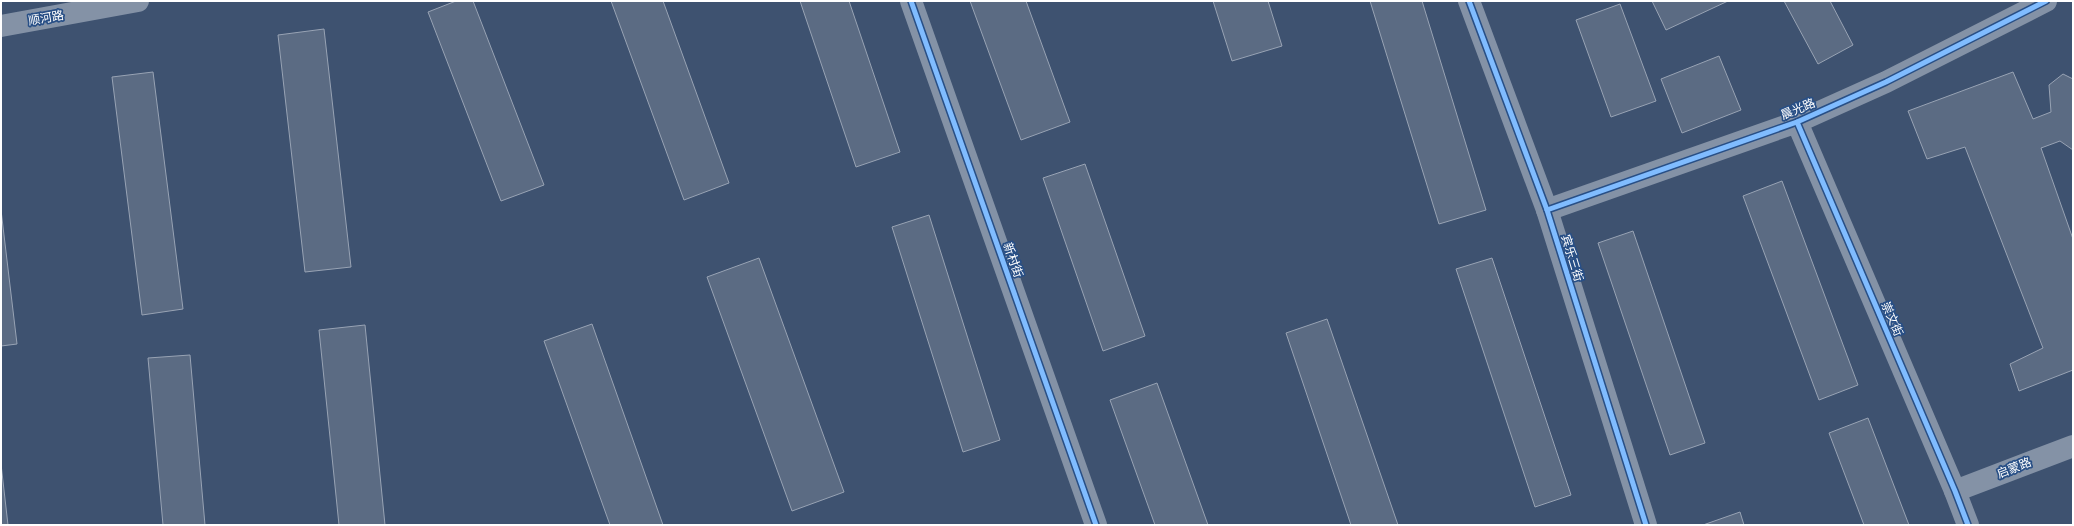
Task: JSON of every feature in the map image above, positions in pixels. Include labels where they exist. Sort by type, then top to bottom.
[{"type":"street","name":"顺河路","points":[[1,26],[138,1]]},
{"type":"street","name":"新村街","points":[[911,1],[1096,525]]},
{"type":"street","name":"宾乐三街","points":[[1469,1],[1547,210],[1646,525]]},
{"type":"street","name":"晨光路","points":[[1547,210],[1797,122],[1886,82],[2046,1]]},
{"type":"street","name":"崇文街","points":[[1797,122],[1955,491],[1968,525]]},
{"type":"street","name":"启蒙路","points":[[1955,491],[2073,446]]},
{"type":"building","points":[[456,1],[473,1],[544,185],[501,201],[428,12]]},
{"type":"building","points":[[611,1],[663,1],[729,183],[684,200]]},
{"type":"building","points":[[800,1],[849,1],[900,152],[856,167]]},
{"type":"building","points":[[970,1],[1026,1],[1070,122],[1021,140]]},
{"type":"building","points":[[1213,1],[1268,1],[1282,46],[1232,61]]},
{"type":"building","points":[[1370,1],[1422,1],[1486,210],[1439,224]]},
{"type":"building","points":[[1652,1],[1728,1],[1666,30]]},
{"type":"building","points":[[1784,1],[1830,1],[1853,45],[1818,64]]},
{"type":"building","points":[[1620,4],[1656,101],[1611,117],[1576,20]]},
{"type":"building","points":[[324,29],[351,267],[305,272],[278,35]]},
{"type":"building","points":[[1719,56],[1741,110],[1682,133],[1661,79]]},
{"type":"building","points":[[153,72],[183,309],[142,315],[112,77]]},
{"type":"building","points":[[2013,72],[2033,119],[2051,112],[2049,85],[2063,74],[2073,79],[2073,150],[2060,141],[2041,148],[2073,239],[2073,370],[2019,391],[2010,364],[2043,348],[1965,147],[1927,159],[1908,111]]},
{"type":"building","points":[[1085,164],[1145,336],[1103,351],[1043,178]]},
{"type":"building","points":[[1782,181],[1858,385],[1819,400],[1743,196]]},
{"type":"building","points":[[1,210],[17,344],[1,346]]},
{"type":"building","points":[[929,215],[1000,440],[963,452],[892,227]]},
{"type":"building","points":[[1633,231],[1705,443],[1670,455],[1598,243]]},
{"type":"building","points":[[759,258],[844,492],[792,511],[707,277]]},
{"type":"building","points":[[1492,258],[1571,495],[1535,507],[1456,269]]},
{"type":"building","points":[[1327,319],[1398,525],[1351,525],[1286,333]]},
{"type":"building","points":[[592,324],[663,525],[610,525],[544,341]]},
{"type":"building","points":[[365,325],[385,525],[339,525],[319,330]]},
{"type":"building","points":[[190,355],[205,525],[163,525],[148,358]]},
{"type":"building","points":[[1157,383],[1208,525],[1155,525],[1110,400]]},
{"type":"building","points":[[1868,418],[1909,525],[1864,525],[1829,433]]},
{"type":"building","points":[[1,464],[8,525],[1,525]]},
{"type":"building","points":[[1740,512],[1744,525],[1703,525]]},
{"type":"cycle path","points":[[911,1],[1096,525]]},
{"type":"cycle path","points":[[1469,1],[1547,210],[1646,525]]},
{"type":"cycle path","points":[[1547,210],[1797,122],[1886,82],[2046,1]]},
{"type":"cycle path","points":[[1797,122],[1955,491],[1968,525]]}]
